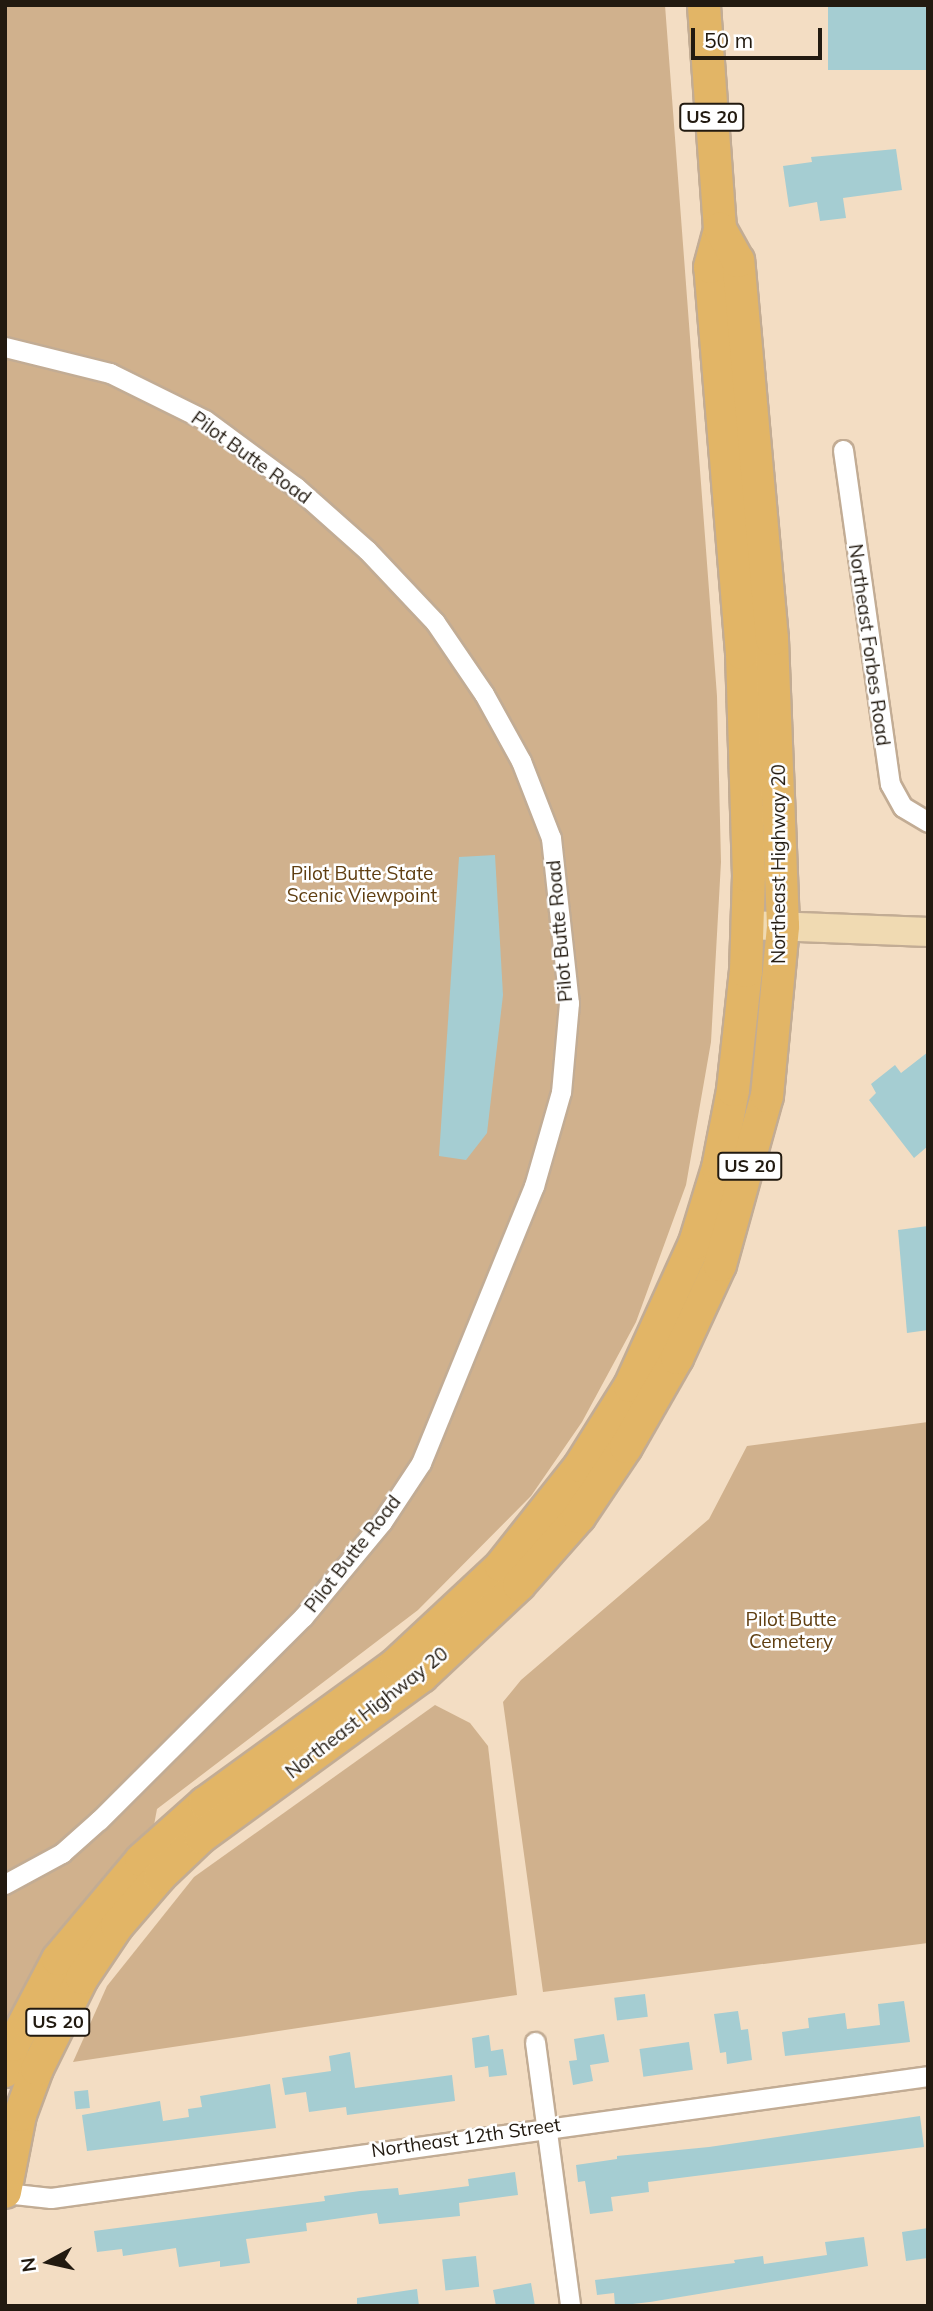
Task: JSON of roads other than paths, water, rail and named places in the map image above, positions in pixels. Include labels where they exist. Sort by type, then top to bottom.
[{"type":"main road","name":"Northeast Highway 20","points":[[8,2052],[58,1959],[141,1860],[205,1803],[396,1664],[446,1621],[501,1566],[580,1466],[630,1386],[695,1243],[718,1168],[733,1090],[748,925],[742,653],[710,268],[720,229],[704,5]]},
{"type":"main road","name":"Northeast Highway 20","points":[[6,2184],[20,2115],[57,2025],[110,1937],[160,1876],[201,1838],[431,1667],[519,1585],[579,1517],[626,1447],[677,1358],[720,1265],[746,1182],[766,1096],[783,926],[778,727],[763,531],[738,261],[720,229]]},
{"type":"main road","points":[[748,925],[928,932]]},
{"type":"main road","points":[[6,2184],[7,2121],[27,2058],[8,2052]]},
{"type":"street","name":"Pilot Butte Road","points":[[5,347],[110,373],[205,420],[296,486],[367,550],[435,622],[484,694],[521,761],[551,838],[569,1003],[561,1092],[534,1186],[421,1463],[382,1522],[303,1618],[90,1829],[43,1866],[5,1884]]},
{"type":"street","name":"Northeast Forbes Road","points":[[843,450],[890,784],[903,807],[928,822]]},
{"type":"street","points":[[535,2042],[570,2306]]},
{"type":"street","name":"Northeast 12th Street","points":[[6,2184],[51,2198],[546,2126],[928,2076]]},
{"type":"park label","name":"Pilot Butte State Scenic Viewpoint","points":[[362,885]]},
{"type":"park label","name":"Pilot Butte Cemetery","points":[[791,1631]]}]
